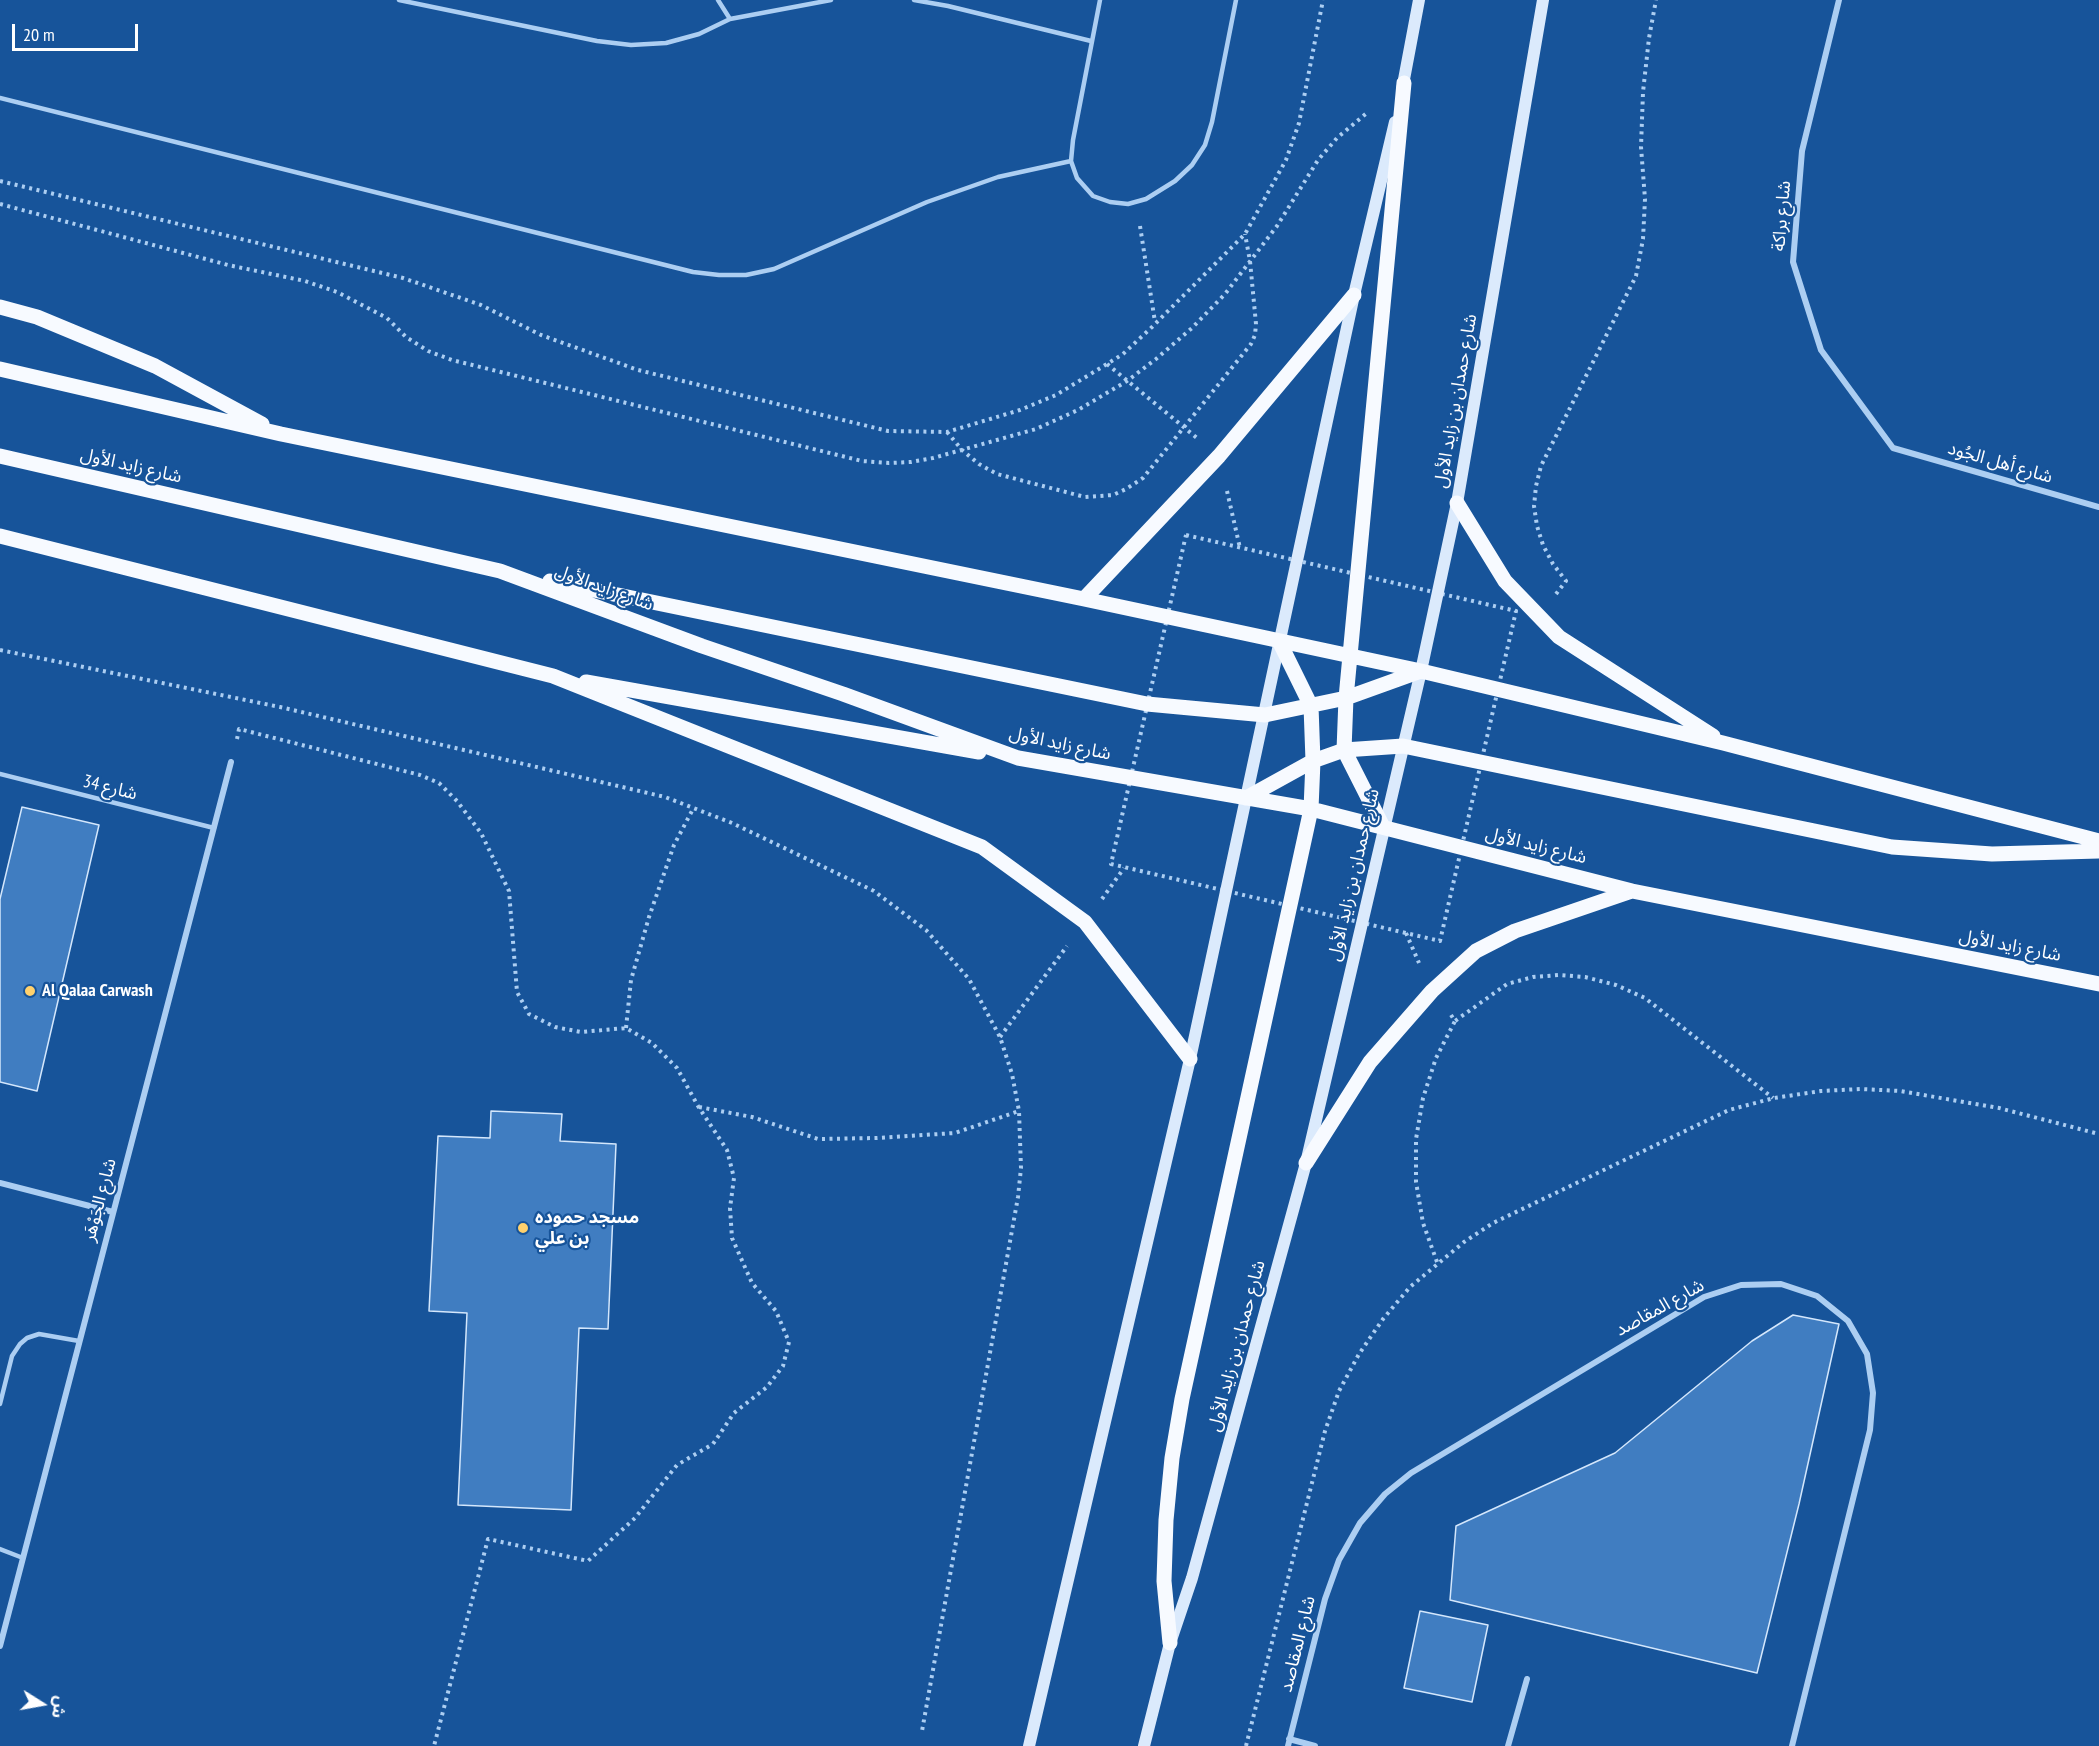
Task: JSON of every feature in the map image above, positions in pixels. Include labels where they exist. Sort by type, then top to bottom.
[{"type":"main road","points":[[1029,1746],[1190,1059],[1354,295],[1404,83],[1419,0]]},
{"type":"main road","name":"شارع حمدان بن زايد الأول","points":[[1144,1746],[1170,1643],[1195,1568],[1306,1163],[1421,671],[1457,503],[1543,0]]},
{"type":"main road","points":[[1383,828],[1344,750],[1346,698],[1404,83]]},
{"type":"main road","points":[[1084,599],[1219,456],[1354,295]]},
{"type":"main road","points":[[0,307],[37,316],[155,366],[281,434]]},
{"type":"main road","points":[[0,369],[281,434],[1084,599],[1421,671],[1723,743],[2099,840]]},
{"type":"main road","name":"شارع زايد الأول","points":[[0,456],[500,571],[1018,759],[1311,809],[1632,891],[2099,984]]},
{"type":"main road","points":[[1457,503],[1505,580],[1559,636],[1723,743]]},
{"type":"main road","points":[[0,536],[553,676],[1018,759]]},
{"type":"main road","points":[[500,571],[1147,704],[1265,715],[1346,698],[1421,671]]},
{"type":"main road","points":[[1170,1643],[1164,1581],[1166,1520],[1182,1399],[1311,809],[1313,761],[1311,706],[1279,641]]},
{"type":"main road","points":[[553,676],[982,847],[1085,922],[1190,1059]]},
{"type":"main road","points":[[1246,798],[1313,761],[1344,750],[1403,746],[1892,847],[1992,854],[2099,851]]},
{"type":"main road","points":[[1306,1163],[1370,1062],[1432,991],[1476,951],[1515,931],[1632,891]]},
{"type":"street","name":"شارع براكة","points":[[1839,0],[1802,151],[1793,262],[1821,350],[1893,448]]},
{"type":"street","name":"شارع أهل الجُود","points":[[1893,448],[2099,507]]},
{"type":"street","name":"شارع الجَوْهَر","points":[[0,1646],[231,762]]},
{"type":"street","points":[[0,1183],[113,1212]]},
{"type":"street","name":"شارع المقاصد","points":[[1289,1743],[1325,1599],[1339,1560],[1360,1523],[1385,1494],[1411,1473],[1704,1297],[1741,1285],[1780,1284],[1817,1296],[1848,1321],[1867,1354],[1874,1394],[1870,1430],[1792,1746]]},
{"type":"street","points":[[1508,1746],[1527,1680]]},
{"type":"street","points":[[1289,1743],[1315,1746]]},
{"type":"lane","points":[[399,0],[597,41],[631,45],[666,43],[699,34],[730,19],[831,0]]},
{"type":"lane","points":[[718,0],[730,19]]},
{"type":"lane","points":[[914,0],[1091,40]]},
{"type":"lane","points":[[1100,0],[1071,161],[1077,178],[1093,196],[1110,202],[1128,204],[1146,200],[1175,181],[1192,165],[1205,145],[1212,122],[1236,0]]},
{"type":"lane","points":[[0,98],[693,272],[719,275],[746,275],[774,269],[927,202],[998,177],[1071,161]]},
{"type":"lane","name":"شارع 34","points":[[0,774],[214,828]]},
{"type":"lane","points":[[0,1404],[12,1356],[27,1338],[39,1334],[79,1341]]},
{"type":"lane","points":[[0,1549],[23,1558]]},
{"type":"path","points":[[1510,637],[1539,617],[1566,581],[1553,564],[1543,545],[1537,526],[1534,506],[1536,486],[1541,466],[1636,276],[1643,239],[1645,200],[1641,147],[1643,92],[1656,0]]},
{"type":"path","points":[[0,204],[228,264],[305,281],[337,292],[387,318],[406,337],[428,351],[452,360],[862,461],[911,462],[1036,429],[1078,410],[1127,381],[1192,328],[1225,294],[1282,218],[1318,160],[1337,138],[1404,83]]},
{"type":"path","points":[[1136,201],[1155,323]]},
{"type":"path","points":[[947,432],[962,450],[979,464],[997,474],[1085,497],[1113,495],[1143,478],[1251,344],[1255,335],[1250,261],[1245,234]]},
{"type":"path","points":[[0,650],[280,707],[665,797],[732,823],[874,891],[926,930],[969,980],[1000,1037],[1012,1074],[1019,1111],[1021,1140],[1018,1197],[922,1731]]},
{"type":"path","points":[[231,762],[239,729],[420,775],[440,783],[481,833],[509,891],[517,993],[529,1014],[555,1027],[581,1032],[626,1028],[652,1043],[677,1068],[698,1106],[727,1150],[734,1178],[730,1208],[732,1238],[752,1283],[776,1311],[789,1342],[783,1366],[767,1387],[734,1413],[713,1444],[677,1466],[634,1518],[588,1561],[488,1539],[434,1746]]},
{"type":"path","points":[[626,1028],[631,980],[649,917],[675,845],[693,809]]},
{"type":"path","points":[[1000,1037],[1124,868]]},
{"type":"path","points":[[1406,933],[1432,991],[1455,1021]]},
{"type":"path","points":[[1437,1262],[1423,1223],[1418,1192],[1416,1139],[1426,1088],[1436,1058],[1455,1021],[1507,984],[1533,977],[1559,975],[1585,977],[1616,985],[1645,998],[1774,1098]]},
{"type":"path","points":[[1246,1746],[1324,1431],[1339,1391],[1359,1354],[1383,1319],[1410,1287],[1437,1262],[1464,1242],[1494,1223],[1729,1110],[1774,1098],[1821,1091],[1861,1089],[1900,1091],[1999,1108],[2099,1134]]},
{"type":"path","points":[[698,1106],[752,1117],[797,1134],[818,1139],[955,1133],[1019,1111]]},
{"type":"building","name":"Al Qalaa Carwash","points":[[22,807],[99,825],[37,1091],[0,1082],[0,899]]},
{"type":"building","name":"مسجد حموده بن علي","points":[[491,1111],[562,1114],[560,1141],[616,1144],[608,1329],[579,1328],[571,1510],[458,1505],[467,1313],[429,1311],[438,1136],[490,1138]]},
{"type":"building","points":[[1793,1315],[1839,1324],[1799,1504],[1757,1673],[1450,1600],[1456,1526],[1615,1453],[1752,1341]]},
{"type":"building","points":[[1420,1611],[1488,1625],[1472,1702],[1404,1688]]},
{"type":"place","name":"Al Qalaa Carwash","points":[[30,991]]},
{"type":"place","name":"مسجد حموده بن علي","points":[[523,1228]]}]
